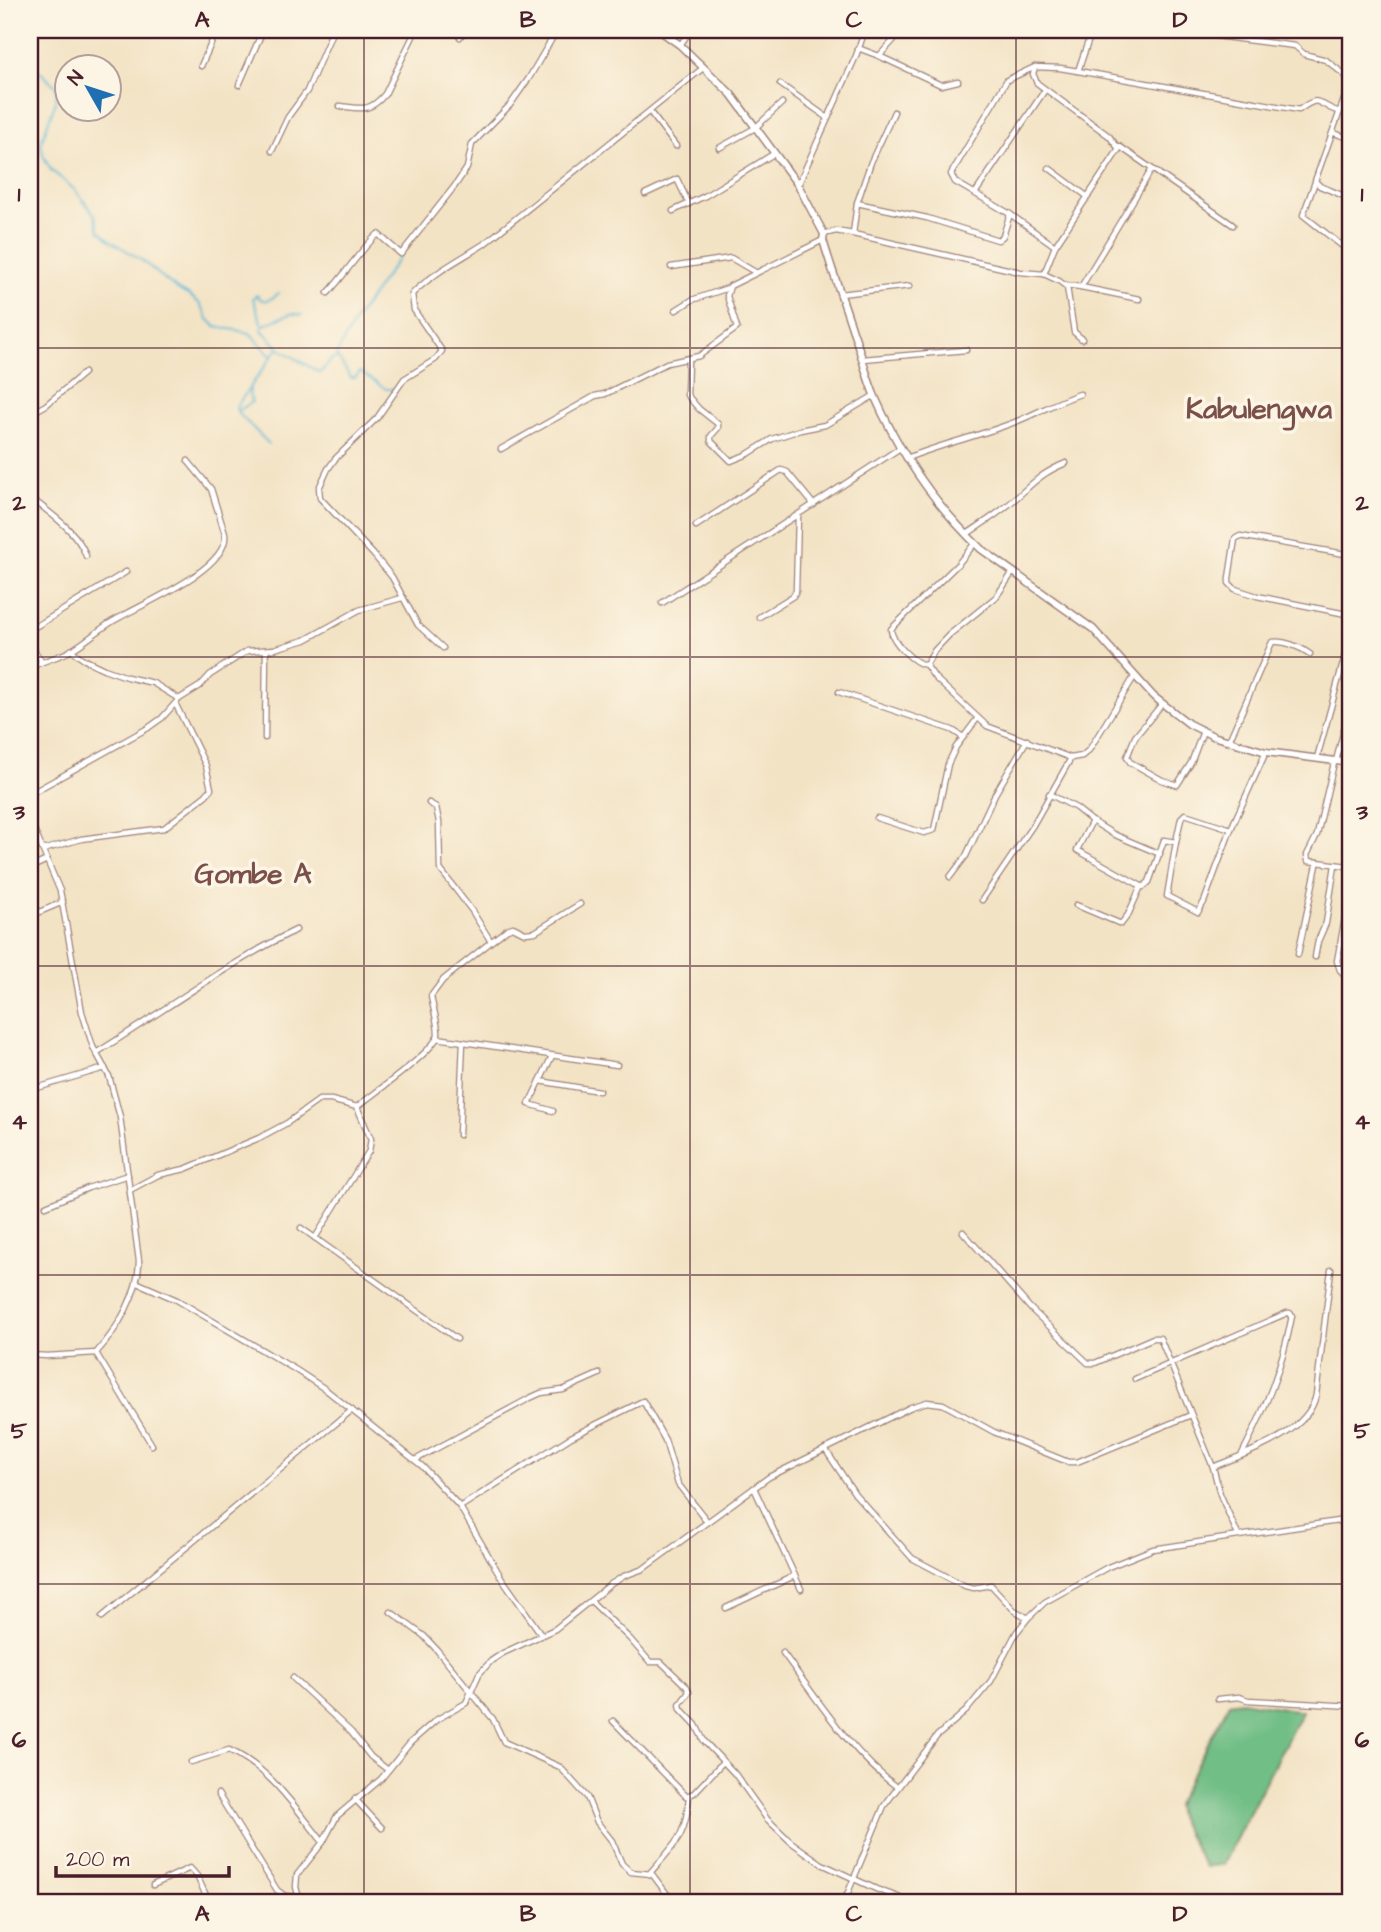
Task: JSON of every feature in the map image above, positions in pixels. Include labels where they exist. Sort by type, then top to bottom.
[{"type":"street","points":[[201,66],[217,30]]},
{"type":"street","points":[[239,85],[262,30]]},
{"type":"street","points":[[272,151],[288,117],[307,91],[333,30]]},
{"type":"street","points":[[340,106],[360,109],[379,102],[416,30]]},
{"type":"street","points":[[460,37],[465,30]]},
{"type":"street","points":[[328,293],[363,247],[378,234],[401,254],[454,187],[467,168],[472,145],[510,105],[557,30]]},
{"type":"street","points":[[659,30],[680,45],[731,94],[798,185],[823,237],[839,294],[874,395],[900,448],[925,485],[966,535],[1054,603],[1093,629],[1134,677],[1162,704],[1203,732],[1266,752],[1351,764]]},
{"type":"street","points":[[680,45],[691,30]]},
{"type":"street","points":[[798,185],[865,30]]},
{"type":"street","points":[[879,57],[903,30]]},
{"type":"street","points":[[1078,71],[1092,30]]},
{"type":"street","points":[[1182,30],[1295,46],[1304,54],[1326,60],[1351,80],[1303,215],[1351,253]]},
{"type":"street","points":[[858,48],[941,85],[958,81]]},
{"type":"street","points":[[1035,67],[1034,79],[1045,90],[1233,225]]},
{"type":"street","points":[[1055,246],[951,177],[1007,80],[1035,67],[1059,68],[1299,110],[1310,100],[1314,100],[1325,108],[1340,112]]},
{"type":"street","points":[[443,648],[418,625],[392,577],[326,506],[320,498],[319,488],[335,459],[377,418],[404,379],[436,359],[442,351],[414,310],[412,294],[436,272],[446,269],[484,244],[703,68]]},
{"type":"street","points":[[780,84],[828,118]]},
{"type":"street","points":[[976,192],[1045,90]]},
{"type":"street","points":[[719,148],[755,128],[782,103]]},
{"type":"street","points":[[650,112],[676,146]]},
{"type":"street","points":[[853,234],[857,203],[871,162],[894,112]]},
{"type":"street","points":[[1334,132],[1351,139]]},
{"type":"street","points":[[1044,274],[1055,246],[1116,156],[1118,145]]},
{"type":"street","points":[[673,211],[705,196],[775,153]]},
{"type":"street","points":[[1049,168],[1088,197]]},
{"type":"street","points":[[1082,287],[1152,169]]},
{"type":"street","points":[[645,194],[677,179],[689,204]]},
{"type":"street","points":[[1315,181],[1320,186],[1351,198]]},
{"type":"street","points":[[857,203],[927,218],[998,240],[1003,236],[1010,214]]},
{"type":"street","points":[[677,310],[692,300],[728,288],[836,231],[1020,272],[1044,274],[1065,284],[1139,299]]},
{"type":"street","points":[[671,267],[731,258],[755,272]]},
{"type":"street","points":[[1065,284],[1074,332],[1082,339]]},
{"type":"street","points":[[839,294],[910,286]]},
{"type":"street","points":[[501,449],[595,396],[605,394],[667,363],[688,360],[705,352],[737,328],[727,296],[728,288]]},
{"type":"street","points":[[863,359],[966,350]]},
{"type":"street","points":[[688,360],[687,395],[703,413],[717,423],[718,428],[712,434],[711,441],[731,461],[772,439],[825,425],[874,395]]},
{"type":"street","points":[[30,414],[46,405],[84,373]]},
{"type":"street","points":[[907,458],[936,446],[1020,420],[1051,404],[1080,394]]},
{"type":"street","points":[[662,603],[900,448]]},
{"type":"street","points":[[30,668],[71,650],[111,622],[190,579],[222,553],[225,534],[211,489],[188,461]]},
{"type":"street","points":[[966,535],[1008,505],[1034,479],[1066,463]]},
{"type":"street","points":[[696,526],[781,470],[787,472],[814,505]]},
{"type":"street","points":[[30,497],[79,541],[86,556]]},
{"type":"street","points":[[759,617],[793,596],[796,591],[799,515]]},
{"type":"street","points":[[1351,555],[1240,536],[1235,539],[1229,578],[1231,586],[1237,590],[1351,615]]},
{"type":"street","points":[[975,543],[958,564],[891,629],[891,634],[919,664],[926,665],[935,678],[977,719],[996,732],[1027,740],[1071,758],[1082,756],[1089,750],[1134,677]]},
{"type":"street","points":[[926,665],[934,651],[949,635],[996,597],[1013,571]]},
{"type":"street","points":[[30,630],[126,572]]},
{"type":"street","points":[[30,794],[148,728],[210,675],[247,651],[266,650],[305,640],[359,610],[402,598]]},
{"type":"street","points":[[1317,758],[1351,634]]},
{"type":"street","points":[[1229,741],[1272,642],[1290,645],[1310,654]]},
{"type":"street","points":[[30,643],[41,661]]},
{"type":"street","points":[[43,849],[81,839],[164,828],[211,789],[206,766],[178,702],[153,683],[104,668],[83,659],[71,650]]},
{"type":"street","points":[[265,738],[266,650]]},
{"type":"street","points":[[839,692],[952,730],[963,737]]},
{"type":"street","points":[[1336,761],[1351,702]]},
{"type":"street","points":[[1162,704],[1135,737],[1127,757],[1130,762],[1162,780],[1177,785],[1191,763],[1203,732]]},
{"type":"street","points":[[877,818],[924,833],[934,830],[948,764],[977,719]]},
{"type":"street","points":[[950,877],[966,856],[995,794],[1027,740]]},
{"type":"street","points":[[1231,829],[1185,814],[1181,818],[1167,896],[1198,912],[1266,752]]},
{"type":"street","points":[[982,900],[1033,825],[1071,758]]},
{"type":"street","points":[[1328,760],[1334,764],[1317,835],[1307,858],[1308,861],[1351,869]]},
{"type":"street","points":[[1049,794],[1076,808],[1114,834],[1160,854]]},
{"type":"street","points":[[429,803],[436,807],[439,821],[440,869],[490,940]]},
{"type":"street","points":[[30,820],[62,902],[78,996],[87,1030],[105,1068],[120,1117],[138,1236],[138,1283],[115,1327],[96,1353],[30,1355]]},
{"type":"street","points":[[1092,821],[1077,850],[1141,886],[1146,886],[1149,882],[1164,840],[1175,842]]},
{"type":"street","points":[[30,868],[47,860]]},
{"type":"street","points":[[1298,954],[1317,862]]},
{"type":"street","points":[[1315,957],[1326,923],[1335,865]]},
{"type":"street","points":[[1076,905],[1121,924],[1141,886]]},
{"type":"street","points":[[1351,886],[1337,961],[1343,975],[1351,981]]},
{"type":"street","points":[[30,916],[62,902]]},
{"type":"street","points":[[357,1107],[425,1054],[437,1038],[432,993],[443,980],[490,940],[510,928],[525,933],[535,932],[580,904]]},
{"type":"street","points":[[96,1052],[253,951],[296,930]]},
{"type":"street","points":[[437,1038],[617,1065]]},
{"type":"street","points":[[458,1135],[463,1042]]},
{"type":"street","points":[[552,1056],[529,1104],[553,1111]]},
{"type":"street","points":[[30,1090],[105,1068]]},
{"type":"street","points":[[540,1081],[599,1091]]},
{"type":"street","points":[[130,1190],[158,1175],[185,1169],[259,1138],[287,1123],[319,1100],[331,1100],[357,1107]]},
{"type":"street","points":[[315,1238],[369,1151],[371,1139],[357,1107]]},
{"type":"street","points":[[46,1206],[128,1175]]},
{"type":"street","points":[[301,1228],[457,1339]]},
{"type":"street","points":[[963,1232],[1031,1309],[1088,1363],[1095,1363],[1156,1337],[1160,1338],[1238,1535]]},
{"type":"street","points":[[1213,1467],[1281,1435],[1303,1420],[1312,1408],[1316,1395],[1331,1270]]},
{"type":"street","points":[[138,1283],[190,1307],[296,1370],[415,1460],[442,1485],[460,1507],[501,1577],[541,1634]]},
{"type":"street","points":[[1135,1379],[1286,1313],[1291,1314],[1279,1373],[1242,1454]]},
{"type":"street","points":[[96,1353],[152,1445]]},
{"type":"street","points":[[415,1460],[530,1398],[541,1393],[563,1390],[599,1374]]},
{"type":"street","points":[[460,1507],[571,1437],[642,1401],[646,1403],[665,1440],[678,1484],[708,1521]]},
{"type":"street","points":[[218,1794],[276,1890],[299,1900],[298,1875],[323,1842],[337,1816],[370,1788],[411,1742],[436,1720],[466,1703],[479,1674],[491,1661],[568,1620],[624,1576],[643,1569],[769,1477],[911,1407],[927,1402],[943,1404],[987,1428],[1068,1462],[1077,1462],[1191,1415]]},
{"type":"street","points":[[102,1617],[352,1410]]},
{"type":"street","points":[[825,1449],[855,1494],[912,1558],[965,1586],[974,1588],[991,1584],[1014,1610],[1028,1618]]},
{"type":"street","points":[[754,1488],[801,1589]]},
{"type":"street","points":[[844,1902],[879,1813],[937,1736],[965,1711],[996,1674],[1016,1633],[1028,1618],[1055,1595],[1117,1562],[1167,1546],[1351,1519]]},
{"type":"street","points":[[726,1608],[794,1576]]},
{"type":"street","points":[[591,1601],[650,1662],[661,1662],[687,1687],[688,1692],[680,1704],[681,1709],[768,1819],[791,1842],[822,1864],[912,1902]]},
{"type":"street","points":[[391,1612],[424,1636],[493,1719],[504,1742],[552,1762],[568,1774],[591,1803],[597,1822],[612,1841],[626,1869],[638,1874],[649,1874],[673,1902]]},
{"type":"street","points":[[783,1653],[857,1751],[878,1773],[897,1787]]},
{"type":"street","points":[[293,1678],[351,1732],[371,1757],[388,1770]]},
{"type":"street","points":[[1218,1699],[1239,1697],[1248,1700],[1351,1706]]},
{"type":"street","points":[[613,1721],[689,1796]]},
{"type":"street","points":[[191,1762],[229,1750],[251,1762],[323,1842]]},
{"type":"street","points":[[649,1874],[682,1833],[687,1822],[689,1796],[723,1762]]},
{"type":"street","points":[[355,1800],[382,1828]]},
{"type":"street","points":[[153,1885],[190,1868],[197,1876],[209,1902]]},
{"type":"green space","points":[[1241,1701],[1302,1711],[1223,1864],[1205,1867],[1178,1817],[1176,1805],[1229,1703]]},
{"type":"waterway","points":[[30,63],[57,87],[55,104],[41,142],[43,155],[51,170],[75,190],[95,215],[99,230],[200,304],[215,326],[250,333],[271,356]]},
{"type":"waterway","points":[[302,315],[285,316],[262,326],[262,330],[280,349],[320,373],[332,359],[338,358],[336,355],[355,320],[400,256]]},
{"type":"waterway","points":[[262,325],[253,298],[257,295],[262,300],[268,300],[279,293]]},
{"type":"waterway","points":[[238,413],[236,407],[278,348]]},
{"type":"waterway","points":[[338,358],[351,378],[355,378],[360,372],[386,389],[393,389]]},
{"type":"waterway","points":[[250,389],[252,402],[238,413],[269,444]]},
{"type":"district","name":"Kabulengwa","points":[[1259,409]]},
{"type":"district","name":"Gombe A","points":[[253,874]]}]
